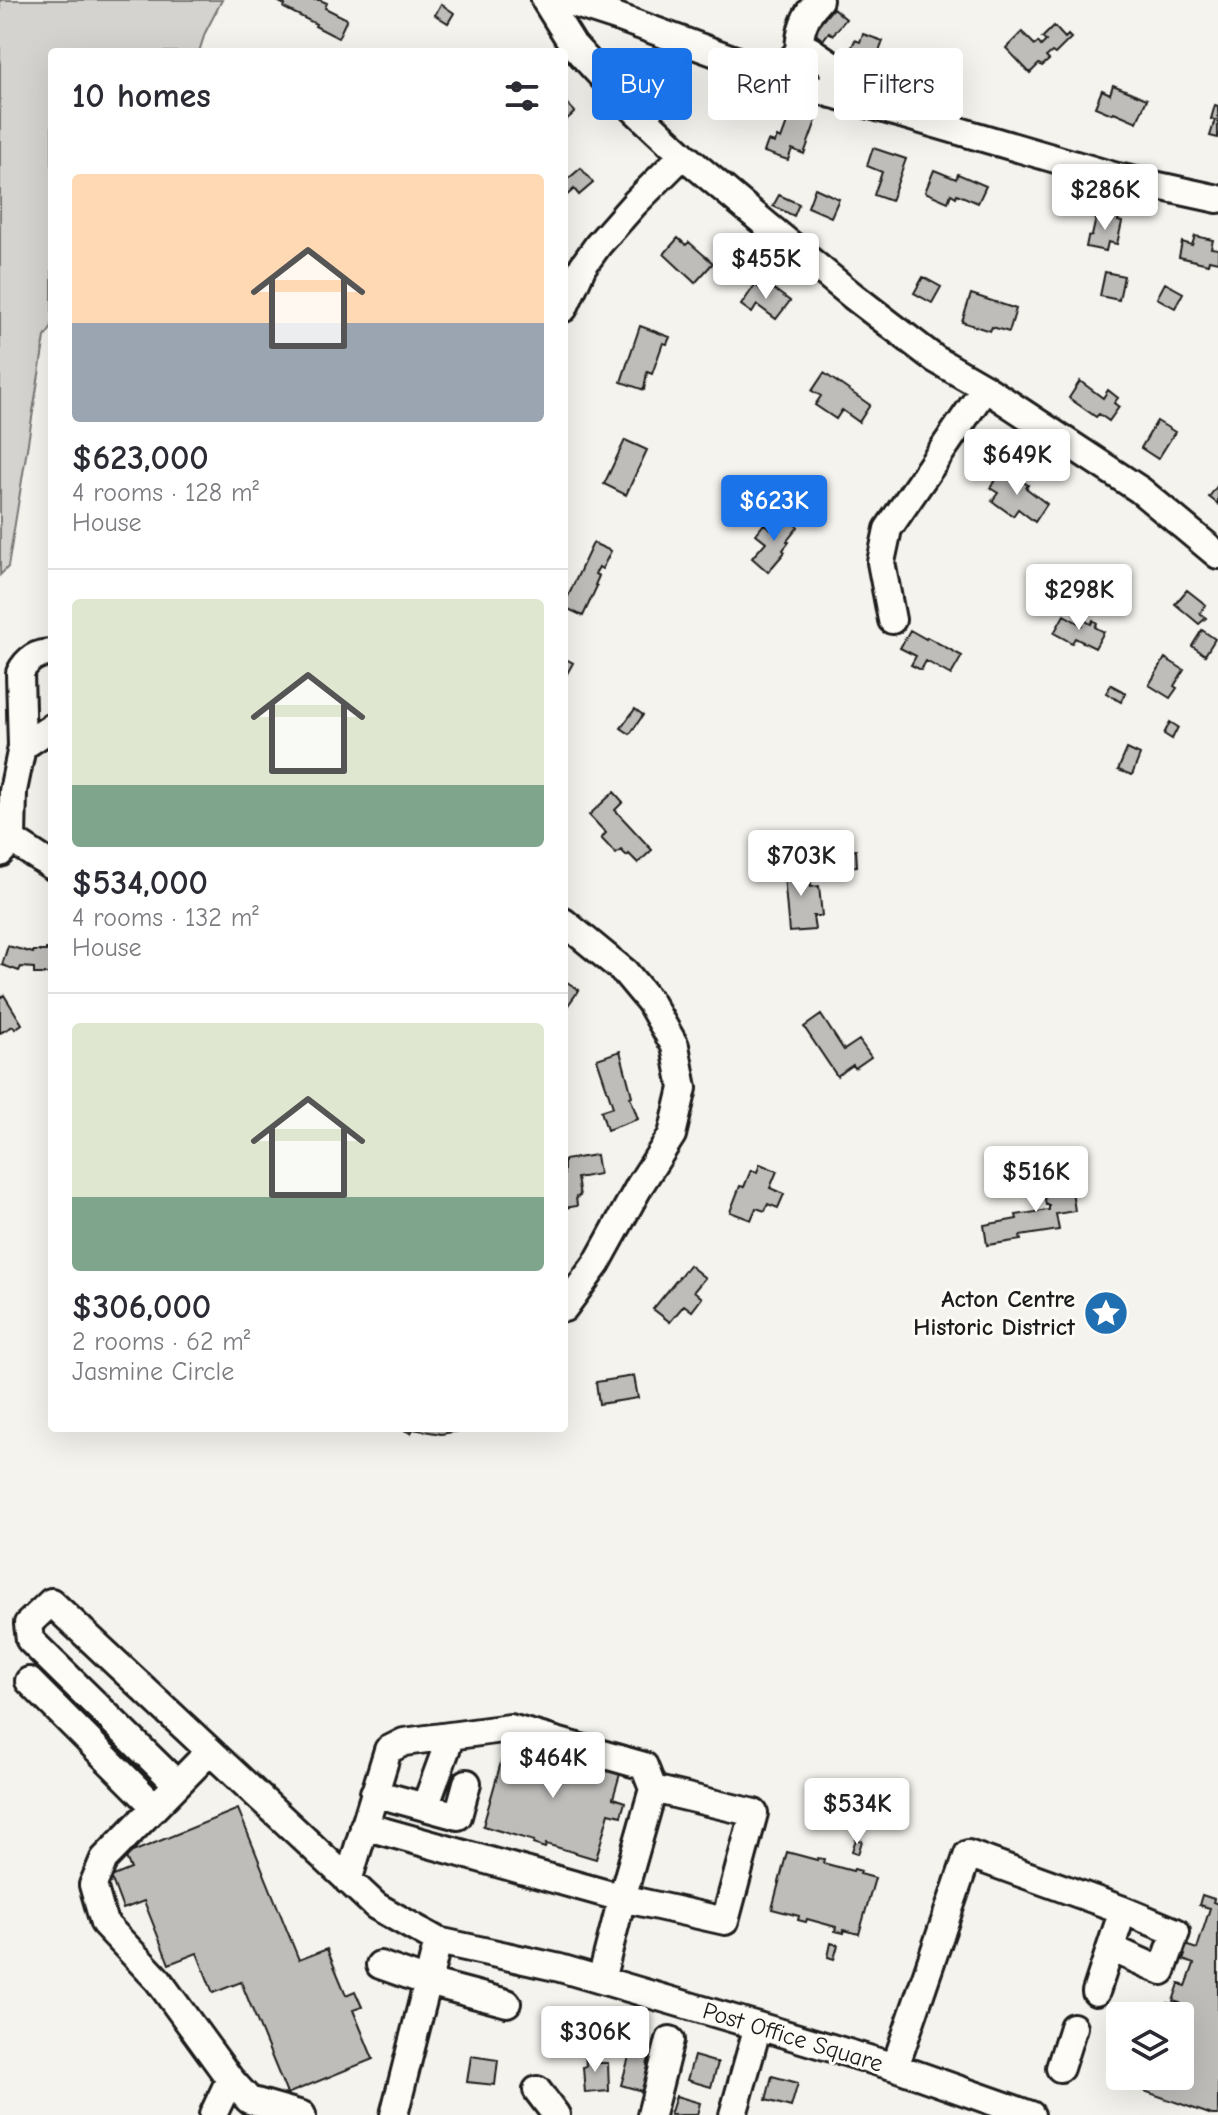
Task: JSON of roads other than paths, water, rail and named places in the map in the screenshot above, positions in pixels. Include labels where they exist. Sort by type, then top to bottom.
[{"type":"street","points":[[545,0],[573,45],[621,97],[683,155],[864,305],[935,359],[985,388],[1140,490],[1218,555]]},
{"type":"street","points":[[564,0],[708,50]]},
{"type":"street","points":[[799,48],[800,31],[819,0]]},
{"type":"street","points":[[818,55],[831,64],[834,74],[832,94]]},
{"type":"street","points":[[818,89],[1117,177],[1218,199]]},
{"type":"street","points":[[568,299],[583,266],[598,245],[683,155]]},
{"type":"street","points":[[892,620],[881,562],[888,529],[985,388]]},
{"type":"street","points":[[48,654],[35,656],[25,663],[20,673],[22,747],[6,847],[48,864]]},
{"type":"street","points":[[22,747],[48,730]]},
{"type":"street","points":[[568,925],[625,972],[650,1002],[675,1046],[683,1088],[672,1135],[597,1263],[568,1303]]},
{"type":"street","name":"Post Office Square","points":[[177,1784],[30,1640],[28,1624],[51,1602],[376,1906],[438,1941],[560,1968],[758,2026],[895,2067],[1031,2115]]},
{"type":"street","points":[[29,1681],[155,1807]]},
{"type":"street","points":[[343,1876],[364,1826],[388,1750],[404,1742],[510,1728],[644,1766],[653,1789],[601,1980]]},
{"type":"street","points":[[425,1807],[451,1736]]},
{"type":"street","points":[[210,1751],[104,1859],[93,1885],[104,1923],[158,1980],[230,2079],[249,2100],[302,2115]]},
{"type":"street","points":[[374,1793],[458,1816],[467,1783]]},
{"type":"street","points":[[364,1826],[622,1898],[725,1921],[754,1813],[653,1789]]},
{"type":"street","points":[[895,2067],[968,1854],[1176,1932],[1162,1971],[1111,1948]]},
{"type":"street","points":[[1096,1992],[1123,1910]]},
{"type":"street","points":[[394,2115],[438,1941]]},
{"type":"street","points":[[380,1965],[428,1982],[507,2003]]},
{"type":"street","points":[[733,2115],[758,2026]]},
{"type":"street","points":[[1060,2068],[1073,2027]]},
{"type":"street","points":[[651,2115],[670,2040]]},
{"type":"street","points":[[213,2115],[230,2079]]},
{"type":"street","points":[[537,2090],[556,2115]]},
{"type":"place","name":"Acton Centre Historic District","points":[[1106,1313]]}]
